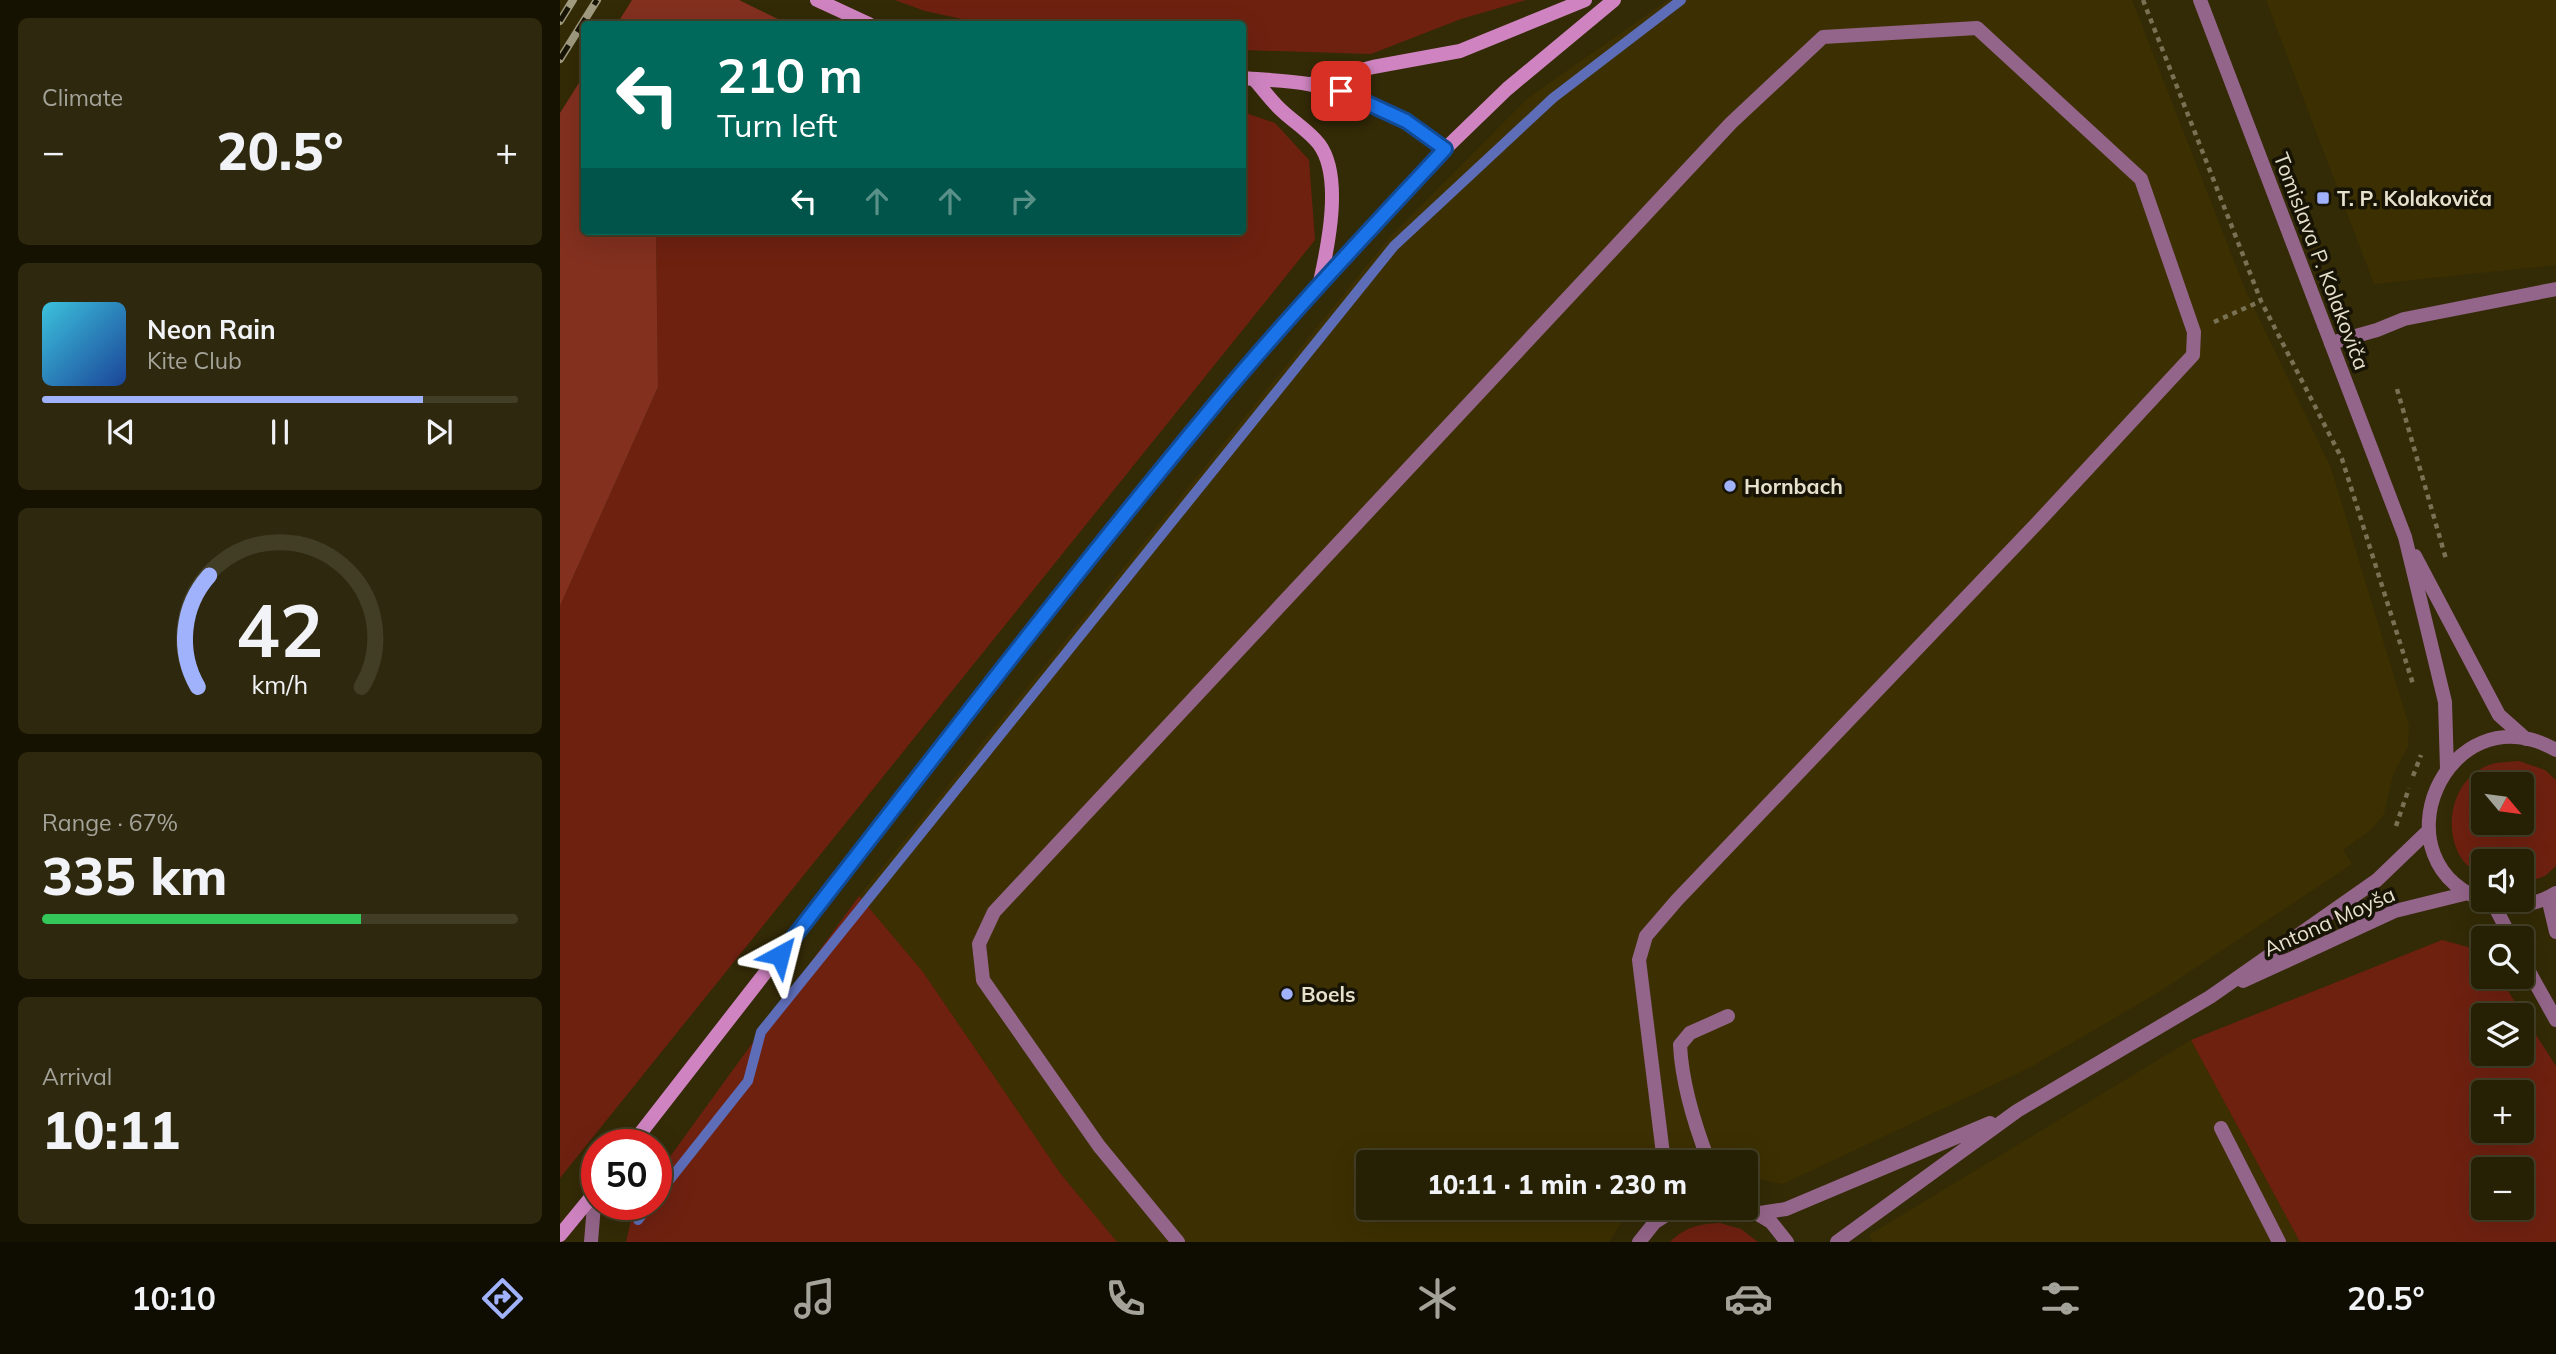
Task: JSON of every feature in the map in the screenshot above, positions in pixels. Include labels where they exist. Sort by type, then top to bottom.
[{"type":"main road","points":[[817,0],[862,21]]},
{"type":"main road","points":[[1310,84],[1373,67],[1460,51],[1585,0]]},
{"type":"main road","points":[[644,1129],[1052,604],[1223,395],[1319,284],[1445,149],[1507,89],[1614,0]]},
{"type":"main road","points":[[1248,78],[1310,84],[1341,91],[1406,121],[1445,149]]},
{"type":"main road","points":[[1248,78],[1321,146],[1330,170],[1332,197],[1327,250],[1319,284]]},
{"type":"main road","points":[[560,1235],[581,1209]]},
{"type":"street","name":"Tomislava P. Kolakoviča","points":[[2200,0],[2405,537],[2499,715],[2526,739]]},
{"type":"street","points":[[1178,1242],[1099,1146],[982,980],[979,944],[994,912],[1731,123],[1823,37],[1977,28],[2141,179],[2193,332],[2193,355],[2100,457],[1676,900],[1646,936],[1639,960],[1663,1150]]},
{"type":"street","points":[[2331,343],[2377,331],[2404,319],[2556,289]]},
{"type":"street","name":"Tomislava P. Kolakoviča","points":[[2405,537],[2445,702],[2447,769]]},
{"type":"street","points":[[2471,894],[2458,886],[2441,866],[2431,843],[2428,831],[2434,791],[2447,769],[2465,752],[2488,741],[2513,737],[2556,750]]},
{"type":"street","name":"Antona Moyša","points":[[1838,1242],[2017,1111],[2210,997],[2377,880],[2428,831]]},
{"type":"street","name":"Antona Moyša","points":[[2210,997],[2395,911],[2468,893]]},
{"type":"street","points":[[2534,900],[2552,895],[2556,932]]},
{"type":"street","points":[[2534,981],[2556,1020]]},
{"type":"street","points":[[1704,1150],[1681,1062],[1680,1045],[1690,1033],[1728,1016]]},
{"type":"street","name":"Antona Moyša","points":[[1758,1210],[1786,1209],[1811,1200],[2017,1111]]},
{"type":"street","points":[[2221,1128],[2279,1242]]},
{"type":"street","points":[[1758,1213],[1771,1222],[1787,1242]]},
{"type":"street","points":[[591,1242],[593,1220]]},
{"type":"street","points":[[1639,1242],[1654,1220]]},
{"type":"path","points":[[2143,0],[2261,301],[2342,459],[2413,685]]},
{"type":"path","points":[[2224,318],[2261,301]]},
{"type":"path","points":[[2397,389],[2447,562]]},
{"type":"path","points":[[2388,834],[2396,826],[2422,751]]},
{"type":"shaded area","points":[[632,0],[739,0],[782,21],[619,21]]},
{"type":"shaded area","points":[[895,0],[1526,0],[1461,19],[1371,54],[1246,50],[1246,21],[971,21],[925,11]]},
{"type":"shaded area","points":[[1668,0],[2132,0],[2245,289],[2331,468],[2409,726],[2408,746],[2393,775],[2384,814],[2372,829],[2343,850],[2352,864],[2159,992],[2029,1068],[1783,1184],[1758,1179],[1758,1150],[1356,1150],[1356,1220],[1623,1220],[1609,1242],[1117,1242],[1060,1173],[923,972],[859,896],[1388,239],[1528,98]]},
{"type":"shaded area","points":[[2266,0],[2556,0],[2556,265],[2374,284]]},
{"type":"shaded area","points":[[581,80],[581,235],[656,235],[658,387],[560,606],[560,113]]},
{"type":"shaded area","points":[[1246,113],[1275,123],[1309,160],[1315,240],[599,1129],[581,1129],[581,1152],[560,1178],[560,606],[658,387],[656,235],[1246,235]]},
{"type":"shaded area","points":[[2519,761],[2545,770],[2556,780],[2556,866],[2545,876],[2534,880],[2534,849],[2471,849],[2471,868],[2457,851],[2453,837],[2454,807],[2459,793],[2471,776],[2471,835],[2534,835],[2534,772],[2476,772],[2492,764]]},
{"type":"shaded area","points":[[859,896],[923,972],[1060,1173],[1117,1242],[626,1242],[631,1220],[672,1220],[672,1154]]},
{"type":"shaded area","points":[[2442,940],[2471,948],[2471,989],[2507,989],[2516,1003],[2471,1003],[2471,1066],[2534,1066],[2534,1032],[2556,1066],[2556,1242],[2300,1242],[2191,1040]]},
{"type":"shaded area","points":[[2191,1040],[2300,1242],[1873,1242],[1869,1235]]},
{"type":"shaded area","points":[[1720,1223],[1741,1229],[1758,1242],[1670,1242],[1693,1227]]},
{"type":"waterway","points":[[672,1177],[748,1081],[761,1032],[1394,246],[1553,98],[1681,0]]},
{"type":"railway","points":[[560,21],[573,0]]},
{"type":"railway","points":[[584,21],[597,0]]},
{"type":"railway","points":[[560,59],[581,26]]},
{"type":"place","name":"T. P. Kolakoviča","points":[[2323,198]]},
{"type":"place","name":"Hornbach","points":[[1730,486]]},
{"type":"place","name":"Boels","points":[[1287,994]]},
{"type":"route","points":[[780,955],[1052,604],[1223,395],[1319,284],[1445,149],[1406,121],[1341,91]]}]
